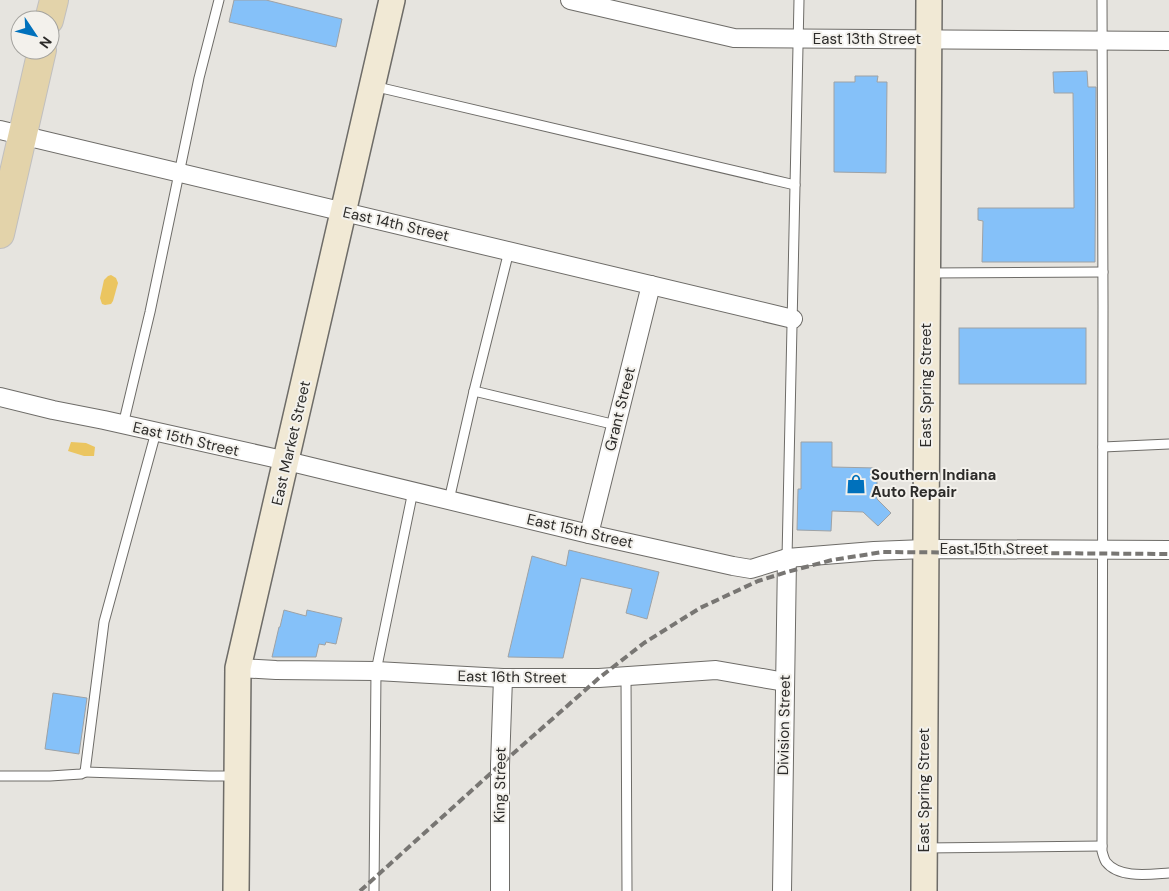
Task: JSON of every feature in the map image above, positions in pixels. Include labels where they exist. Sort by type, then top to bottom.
[{"type":"main road","points":[[0,234],[7,138],[23,60]]},
{"type":"main road","points":[[7,138],[38,60]]},
{"type":"street","name":"East Market Street","points":[[236,891],[238,668],[392,0]]},
{"type":"street","name":"East 13th Street","points":[[570,0],[734,38],[1169,41]]},
{"type":"street","name":"East Spring Street","points":[[924,891],[929,0]]},
{"type":"street","name":"East 14th Street","points":[[7,138],[179,173],[793,319]]},
{"type":"street","name":"Grant Street","points":[[589,534],[650,285]]},
{"type":"street","name":"East 15th Street","points":[[0,397],[286,461],[589,534],[751,569],[787,558],[874,551],[925,549],[1169,550]]},
{"type":"street","name":"Division Street","points":[[782,891],[787,558]]},
{"type":"street","name":"East 16th Street","points":[[238,668],[376,671],[503,678],[599,678],[716,670],[785,682]]},
{"type":"street","name":"King Street","points":[[500,891],[500,765],[503,678]]},
{"type":"lane","points":[[123,425],[150,312],[199,78],[219,0]]},
{"type":"lane","points":[[787,558],[799,0]]},
{"type":"lane","points":[[1102,0],[1102,851],[1107,863],[1120,872],[1135,874],[1169,873]]},
{"type":"lane","points":[[372,86],[795,185]]},
{"type":"lane","points":[[449,500],[509,251]]},
{"type":"lane","points":[[927,273],[1103,272]]},
{"type":"lane","points":[[474,391],[616,425]]},
{"type":"lane","points":[[85,772],[104,622],[156,432]]},
{"type":"lane","points":[[1103,447],[1169,444]]},
{"type":"lane","points":[[374,891],[376,671],[413,491]]},
{"type":"lane","points":[[626,676],[627,891]]},
{"type":"lane","points":[[0,776],[50,776],[81,774],[85,772],[238,776]]},
{"type":"lane","points":[[924,848],[1102,846]]},
{"type":"shaded area","points":[[111,275],[116,278],[118,283],[113,301],[111,304],[105,305],[102,304],[100,298],[104,280]]},
{"type":"shaded area","points":[[71,442],[86,443],[95,447],[94,456],[84,456],[68,451]]},
{"type":"building","points":[[234,0],[266,0],[342,19],[336,47],[229,22]]},
{"type":"building","points":[[1087,71],[1088,87],[1096,87],[1095,262],[982,262],[983,221],[978,220],[978,208],[1074,208],[1073,93],[1054,93],[1053,72]]},
{"type":"building","points":[[855,76],[878,76],[877,82],[887,82],[886,173],[834,172],[834,82],[855,82]]},
{"type":"building","points":[[959,328],[1086,328],[1086,384],[959,384]]},
{"type":"building","points":[[801,442],[832,442],[832,467],[877,468],[877,499],[891,513],[878,526],[863,512],[832,511],[831,531],[797,530],[798,489],[801,489]]},
{"type":"building","points":[[569,550],[659,572],[647,619],[626,613],[632,589],[581,578],[563,658],[508,657],[532,556],[566,566]]},
{"type":"building","points":[[284,610],[306,616],[307,610],[342,618],[336,644],[326,642],[325,645],[319,644],[316,657],[272,657]]},
{"type":"building","points":[[53,693],[87,698],[79,754],[45,749]]},
{"type":"railway","points":[[360,891],[599,678],[644,643],[700,608],[758,581],[832,560],[883,552],[1169,554]]},
{"type":"place","name":"Southern Indiana Auto Repair","points":[[856,484]]}]
